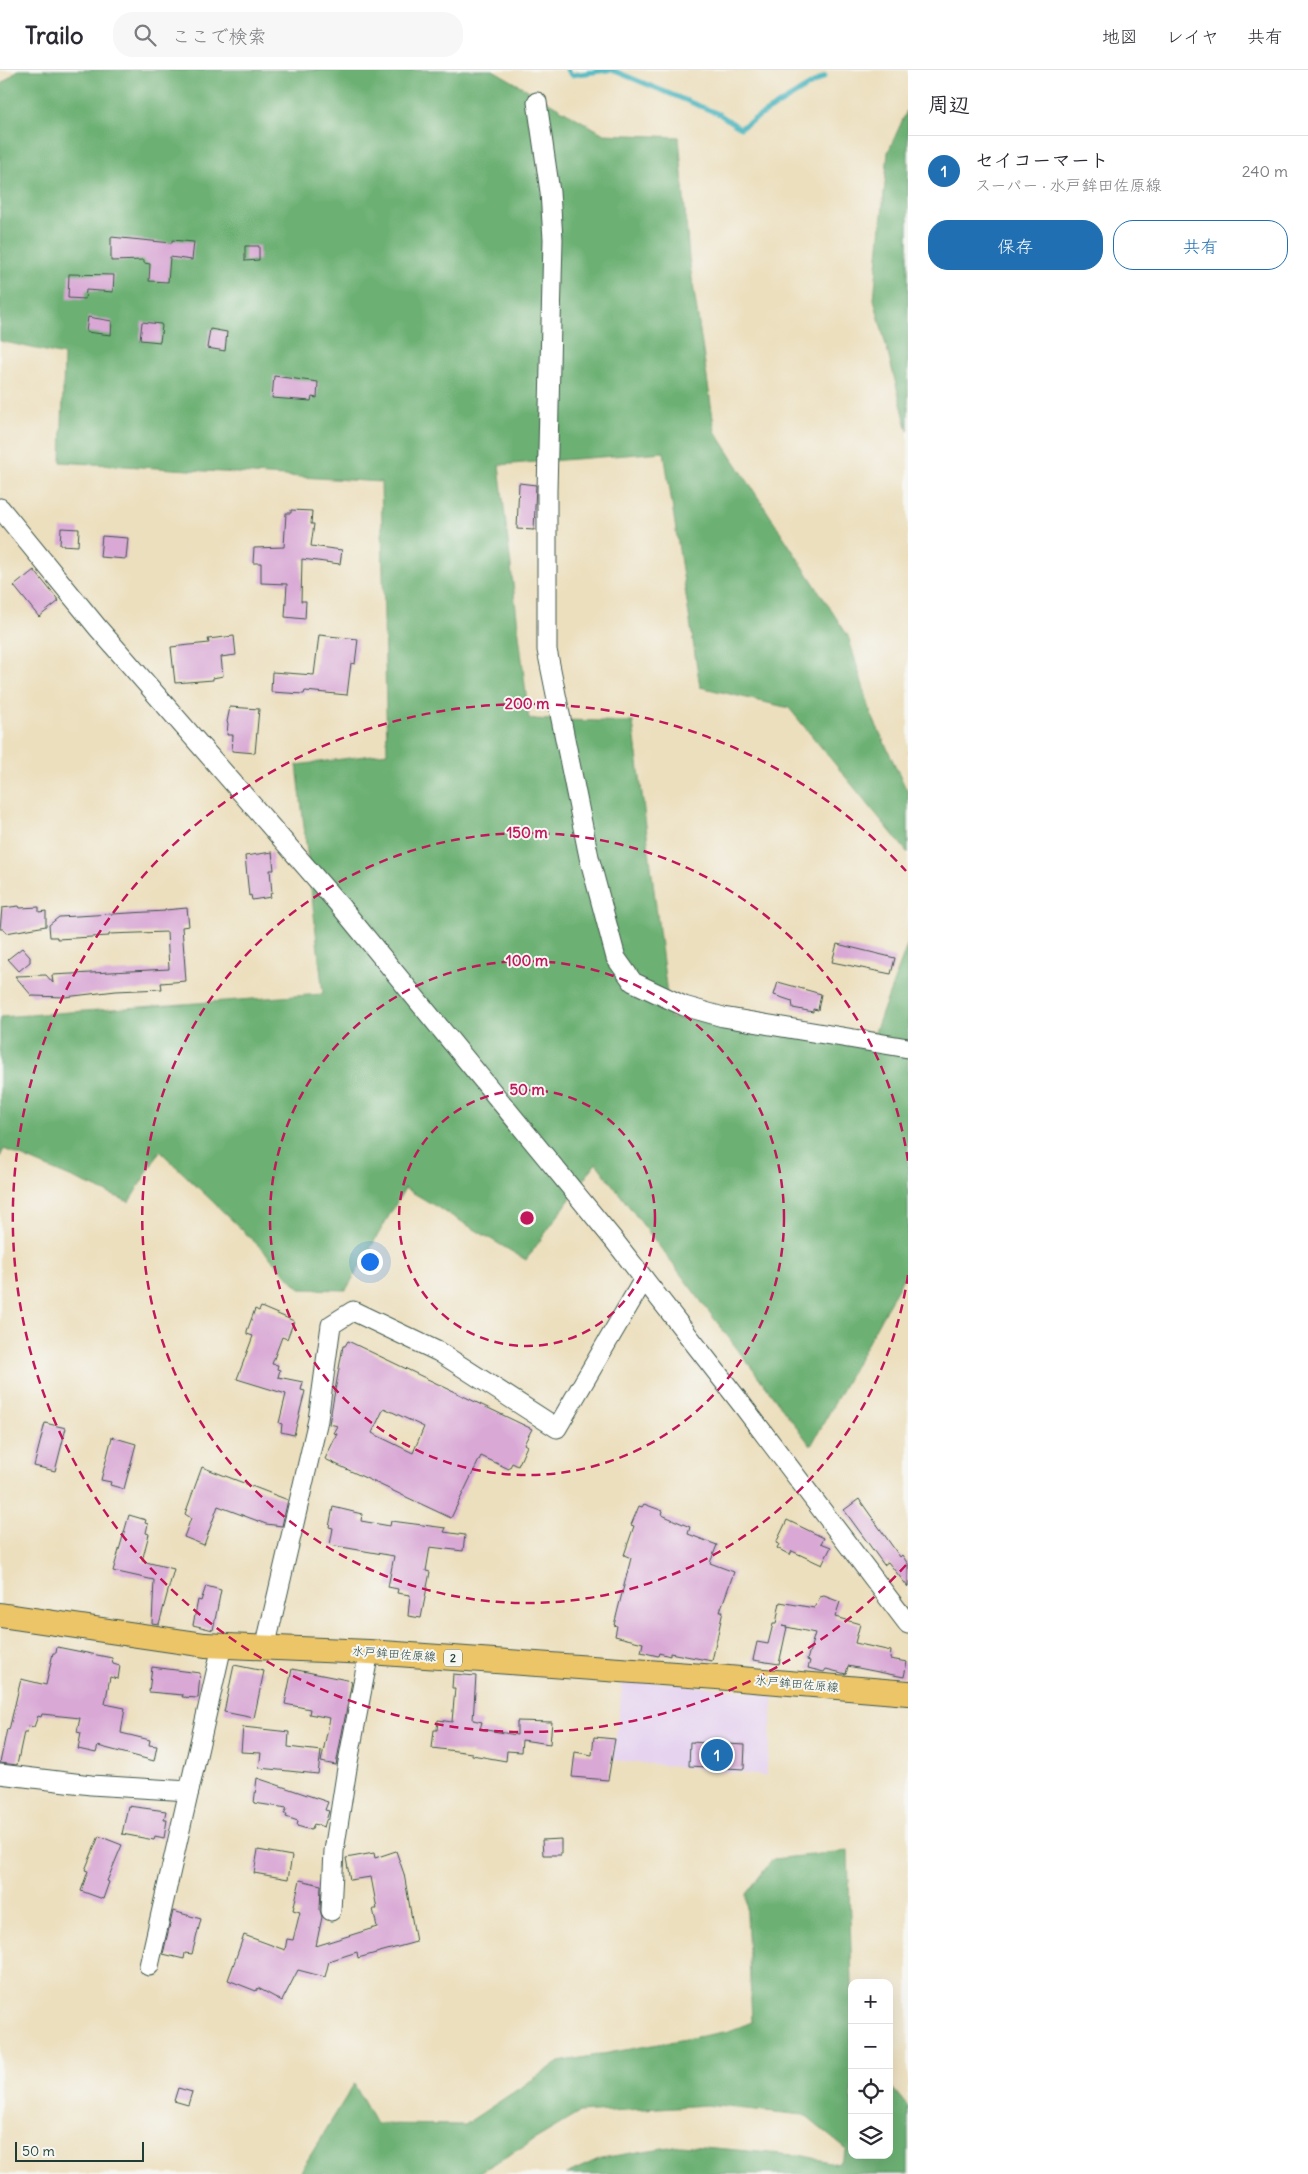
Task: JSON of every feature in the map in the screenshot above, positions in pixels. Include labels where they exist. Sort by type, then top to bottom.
[{"type":"main road","name":"水戸鉾田佐原線","points":[[0,1615],[205,1645],[369,1652],[908,1693]]},
{"type":"street","points":[[537,102],[550,192],[553,239],[547,650],[589,857],[616,958],[633,982],[684,1006],[723,1017],[908,1048]]},
{"type":"street","points":[[0,508],[98,628],[341,908],[644,1279],[908,1624]]},
{"type":"street","points":[[265,1648],[318,1420],[332,1325],[354,1311],[439,1352],[557,1428],[644,1279]]},
{"type":"street","points":[[148,1966],[222,1646]]},
{"type":"street","points":[[331,1911],[334,1851],[348,1762],[369,1652]]},
{"type":"street","points":[[0,1774],[91,1785],[189,1791]]},
{"type":"shaded area","points":[[623,1679],[774,1694],[766,1776],[613,1760]]},
{"type":"green space","points":[[18,70],[493,70],[604,134],[679,137],[689,258],[715,431],[848,636],[872,716],[908,793],[908,853],[789,708],[700,687],[664,452],[499,465],[529,719],[633,722],[670,1018],[875,1032],[908,943],[908,1269],[811,1446],[596,1163],[526,1260],[405,1188],[346,1290],[300,1289],[262,1249],[160,1151],[129,1202],[4,1149],[0,1157],[0,1017],[323,994],[297,765],[387,753],[381,482],[61,462],[64,355],[0,341],[0,85]]},
{"type":"green space","points":[[908,108],[908,431],[874,299],[888,152]]},
{"type":"green space","points":[[848,1851],[852,1979],[848,1979],[848,2159],[893,2159],[893,2089],[908,2107],[908,2174],[566,2174],[601,2158],[681,2145],[804,2156],[838,2164],[847,2150],[804,2115],[707,2105],[579,2113],[477,2174],[299,2174],[354,2084],[376,2124],[464,2125],[559,2062],[729,2031],[752,2022],[746,1894],[773,1859]]},
{"type":"building","points":[[111,237],[172,243],[172,240],[194,242],[192,260],[170,257],[168,282],[149,281],[150,264],[144,263],[144,260],[111,261]]},
{"type":"building","points":[[245,246],[259,246],[259,260],[245,261]]},
{"type":"building","points":[[69,274],[114,275],[113,292],[86,290],[85,299],[68,298]]},
{"type":"building","points":[[88,317],[112,321],[111,335],[86,332]]},
{"type":"building","points":[[142,322],[161,324],[160,342],[140,340]]},
{"type":"building","points":[[210,329],[227,332],[225,351],[207,348]]},
{"type":"building","points":[[274,376],[318,382],[317,398],[312,397],[311,401],[272,398]]},
{"type":"building","points":[[519,483],[536,485],[534,530],[517,529]]},
{"type":"building","points":[[291,510],[312,511],[311,524],[314,524],[311,546],[342,550],[340,564],[302,559],[301,601],[306,601],[305,619],[285,617],[287,584],[261,583],[261,563],[253,563],[254,548],[284,547],[286,513],[291,513]]},
{"type":"building","points":[[61,528],[79,529],[78,546],[60,545]]},
{"type":"building","points":[[102,536],[128,538],[126,559],[100,557]]},
{"type":"building","points":[[34,570],[59,601],[39,617],[14,586]]},
{"type":"building","points":[[319,635],[358,639],[355,664],[351,663],[347,695],[305,691],[304,694],[271,692],[272,672],[314,675]]},
{"type":"building","points":[[234,636],[236,655],[221,657],[223,676],[213,678],[213,680],[175,683],[171,647],[209,643],[208,639]]},
{"type":"building","points":[[230,707],[259,709],[255,753],[232,751],[233,735],[227,735]]},
{"type":"building","points":[[272,852],[274,870],[270,870],[271,897],[252,900],[251,895],[249,896],[245,856]]},
{"type":"building","points":[[19,906],[20,908],[39,907],[39,912],[46,911],[46,926],[6,933],[3,929],[0,929],[2,908]]},
{"type":"building","points":[[187,908],[189,926],[182,927],[186,981],[161,983],[162,989],[116,991],[65,997],[32,996],[15,976],[46,975],[53,983],[52,975],[169,969],[167,932],[109,934],[109,936],[57,939],[57,937],[50,937],[49,925],[59,917]]},
{"type":"building","points":[[837,944],[895,958],[891,974],[832,962]]},
{"type":"building","points":[[22,948],[30,957],[30,962],[19,971],[8,959]]},
{"type":"building","points":[[778,982],[821,994],[818,1010],[813,1009],[813,1012],[793,1008],[792,1001],[774,995]]},
{"type":"building","points":[[261,1307],[294,1321],[287,1339],[282,1337],[272,1364],[278,1365],[277,1369],[280,1370],[278,1377],[303,1382],[301,1390],[305,1391],[294,1435],[281,1432],[282,1424],[279,1423],[286,1394],[237,1379],[253,1336],[247,1334],[247,1331],[255,1309],[259,1311]]},
{"type":"building","points":[[348,1341],[532,1429],[524,1444],[527,1446],[518,1466],[512,1463],[509,1469],[481,1456],[451,1518],[325,1459],[337,1434],[334,1433],[338,1426],[329,1424],[343,1346]],"holes":[[[384,1408],[424,1427],[413,1453],[372,1433]]]},
{"type":"building","points":[[45,1423],[66,1428],[55,1471],[34,1466]]},
{"type":"building","points":[[112,1437],[136,1444],[124,1489],[110,1485],[111,1482],[101,1480]]},
{"type":"building","points":[[202,1467],[288,1500],[282,1526],[266,1524],[218,1506],[204,1545],[184,1537],[191,1518],[185,1514]]},
{"type":"building","points":[[859,1499],[900,1557],[902,1555],[908,1564],[908,1587],[888,1562],[884,1565],[844,1510]]},
{"type":"building","points":[[644,1504],[663,1511],[662,1515],[690,1527],[688,1534],[717,1545],[710,1563],[734,1572],[720,1611],[723,1611],[712,1661],[670,1653],[670,1656],[659,1653],[658,1656],[641,1652],[643,1643],[615,1636],[617,1626],[614,1625],[631,1558],[624,1555],[634,1526],[631,1525],[639,1506],[642,1507]]},
{"type":"building","points":[[333,1507],[362,1514],[361,1521],[390,1526],[391,1521],[446,1528],[444,1532],[465,1535],[463,1551],[430,1547],[426,1571],[430,1572],[421,1618],[408,1616],[410,1595],[397,1593],[398,1589],[388,1587],[394,1556],[330,1545],[333,1528],[329,1527]]},
{"type":"building","points":[[129,1515],[146,1520],[145,1523],[148,1524],[146,1533],[149,1534],[142,1561],[174,1569],[159,1624],[152,1623],[154,1580],[113,1571]]},
{"type":"building","points":[[787,1520],[824,1538],[821,1543],[831,1547],[822,1565],[792,1551],[790,1555],[777,1548],[779,1544],[776,1543]]},
{"type":"building","points":[[206,1586],[221,1590],[213,1630],[193,1625],[198,1600],[201,1601]]},
{"type":"building","points":[[824,1596],[840,1602],[835,1617],[860,1624],[855,1643],[891,1651],[890,1659],[907,1662],[904,1677],[848,1666],[846,1674],[826,1669],[824,1672],[808,1668],[810,1661],[807,1660],[815,1633],[787,1627],[779,1664],[753,1660],[757,1642],[768,1644],[773,1624],[776,1624],[780,1602],[814,1608],[820,1597]]},
{"type":"building","points":[[57,1647],[112,1658],[113,1664],[120,1666],[118,1679],[110,1677],[105,1704],[125,1708],[121,1733],[150,1740],[149,1745],[157,1746],[154,1761],[98,1746],[96,1753],[78,1749],[81,1733],[77,1732],[80,1718],[42,1714],[41,1717],[38,1716],[34,1727],[28,1726],[27,1732],[24,1732],[17,1765],[0,1763],[21,1679],[46,1685],[53,1653],[56,1653]]},
{"type":"building","points":[[234,1665],[264,1671],[254,1718],[224,1712]]},
{"type":"building","points":[[152,1667],[200,1673],[198,1698],[149,1692]]},
{"type":"building","points":[[292,1669],[352,1681],[336,1765],[321,1762],[330,1718],[309,1714],[310,1709],[285,1704]]},
{"type":"building","points":[[453,1674],[476,1676],[473,1720],[482,1722],[480,1729],[517,1735],[517,1721],[552,1722],[550,1744],[522,1740],[521,1752],[507,1751],[506,1761],[472,1755],[472,1753],[432,1748],[434,1730],[437,1730],[438,1720],[452,1722],[455,1688],[452,1688]]},
{"type":"building","points":[[243,1727],[289,1732],[288,1747],[321,1751],[318,1774],[259,1768],[261,1753],[241,1752]]},
{"type":"building","points":[[594,1737],[615,1739],[608,1780],[572,1777],[575,1752],[592,1755]]},
{"type":"building","points":[[690,1742],[745,1745],[744,1769],[689,1766]]},
{"type":"building","points":[[257,1778],[328,1802],[325,1810],[329,1811],[324,1827],[314,1824],[311,1830],[297,1826],[298,1821],[286,1817],[287,1814],[284,1814],[287,1808],[254,1803]]},
{"type":"building","points":[[128,1806],[166,1811],[164,1820],[167,1820],[164,1838],[155,1836],[154,1840],[122,1834]]},
{"type":"building","points":[[99,1836],[122,1845],[107,1881],[109,1882],[103,1899],[81,1891],[88,1871],[85,1870]]},
{"type":"building","points":[[561,1839],[561,1855],[543,1855],[542,1840]]},
{"type":"building","points":[[258,1850],[292,1856],[288,1879],[254,1873]]},
{"type":"building","points":[[396,1851],[404,1874],[416,1942],[358,1958],[357,1952],[329,1961],[325,1977],[298,1970],[282,2001],[258,1988],[256,1991],[228,1980],[244,1935],[285,1950],[287,1939],[293,1940],[300,1912],[293,1910],[300,1880],[321,1885],[320,1910],[322,1917],[316,1946],[377,1927],[373,1909],[377,1909],[371,1877],[350,1880],[346,1858],[374,1853],[375,1858]]},
{"type":"building","points":[[173,1911],[201,1919],[192,1954],[185,1953],[184,1959],[163,1954]]},
{"type":"building","points":[[178,2088],[192,2092],[188,2105],[174,2101]]},
{"type":"waterway","points":[[567,70],[572,75],[608,70]]},
{"type":"waterway","points":[[612,70],[719,114],[740,128],[825,76]]},
{"type":"place","name":"セイコーマート","points":[[717,1755]]}]
